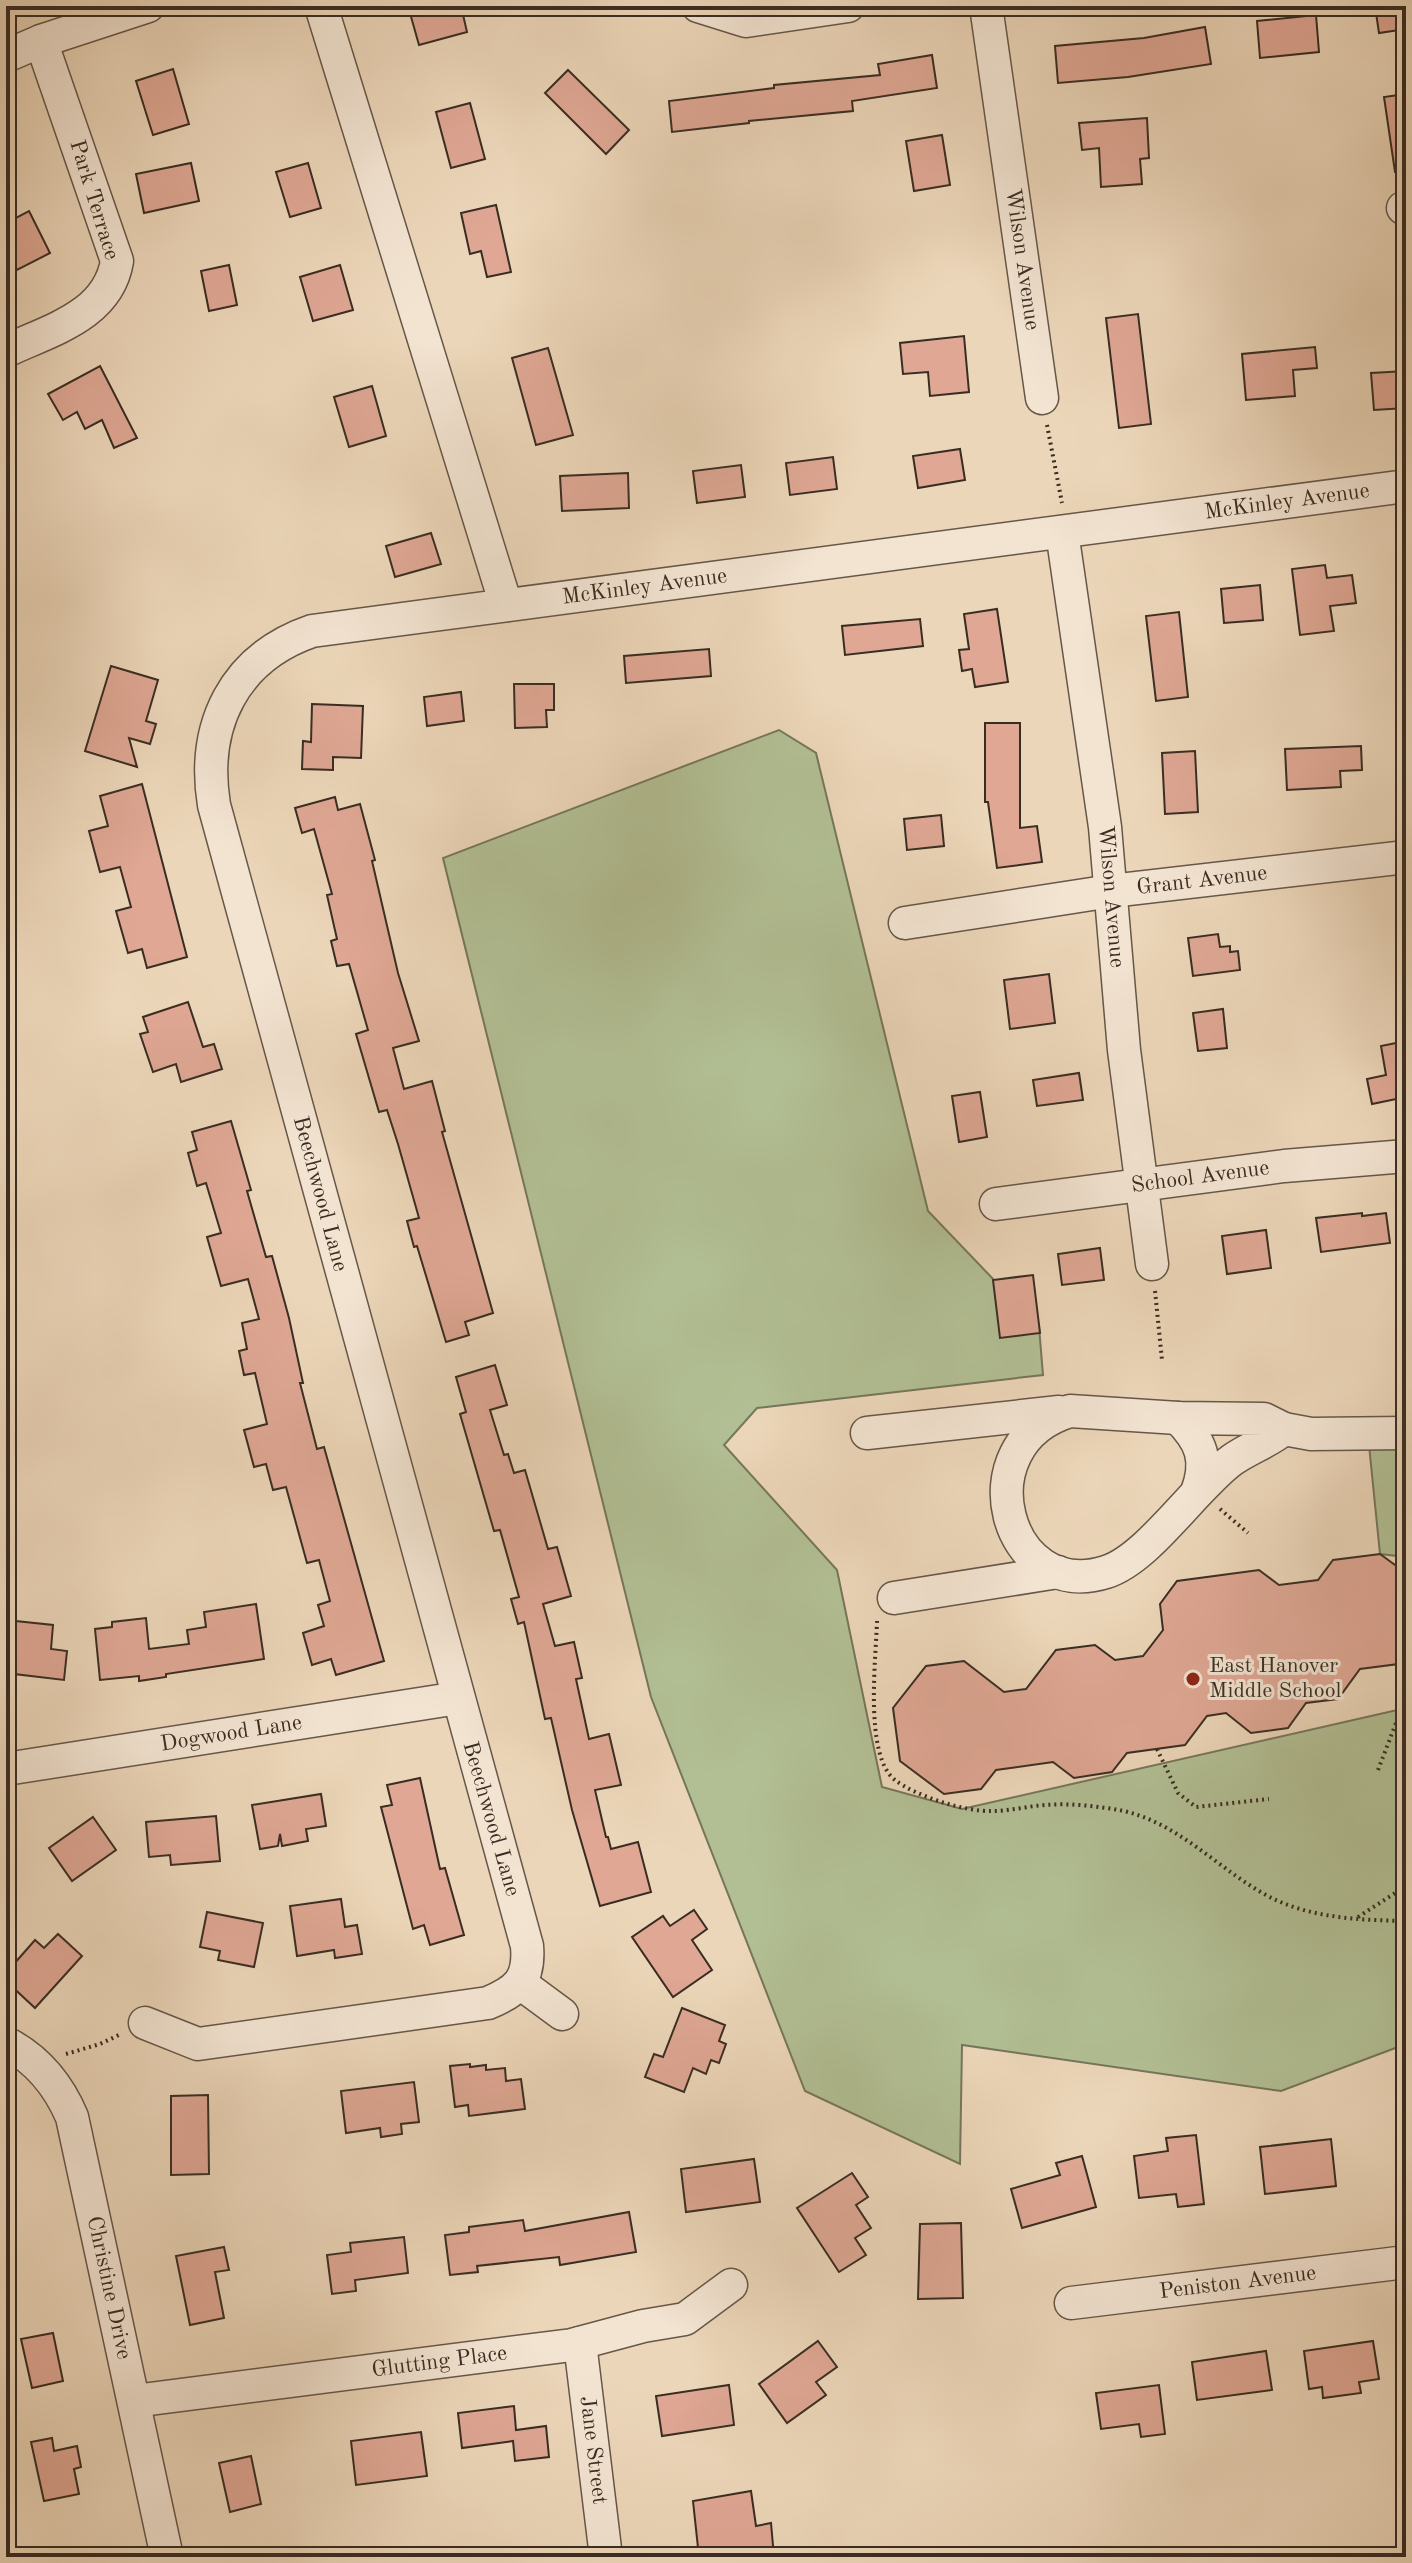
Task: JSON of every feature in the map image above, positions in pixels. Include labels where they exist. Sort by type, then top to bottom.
[{"type":"street","points":[[6,56],[41,41],[148,6]]},
{"type":"street","points":[[321,6],[506,605]]},
{"type":"street","points":[[698,6],[746,21],[848,6]]},
{"type":"street","name":"Wilson Avenue","points":[[986,6],[1042,398]]},
{"type":"street","name":"Park Terrace","points":[[6,351],[86,313],[108,289],[117,261],[41,41]]},
{"type":"street","name":"McKinley Avenue","points":[[506,605],[1063,522],[1406,486]]},
{"type":"street","name":"Wilson Avenue","points":[[1063,522],[1105,827],[1124,1050],[1152,1264]]},
{"type":"street","name":"Beechwood Lane","points":[[506,605],[312,631],[275,647],[250,668],[230,695],[214,737],[210,782],[527,1946],[528,1964],[520,1983]]},
{"type":"street","name":"Grant Avenue","points":[[905,923],[1111,891],[1406,857]]},
{"type":"street","name":"School Avenue","points":[[996,1204],[1284,1166],[1406,1156]]},
{"type":"street","points":[[1058,1572],[1044,1565],[1020,1542],[1013,1527],[1006,1495],[1012,1463],[1028,1435],[1054,1416],[1070,1411]]},
{"type":"street","points":[[867,1433],[1070,1411],[1178,1418],[1264,1419],[1284,1429],[1311,1434],[1406,1433]]},
{"type":"street","points":[[1178,1418],[1195,1435],[1200,1448],[1208,1501]]},
{"type":"street","points":[[885,1610],[1058,1572],[1091,1575],[1122,1565],[1208,1501],[1234,1459],[1268,1442],[1284,1429]]},
{"type":"street","name":"Dogwood Lane","points":[[6,1769],[458,1698]]},
{"type":"street","points":[[145,2023],[198,2044],[488,2003],[508,1994],[520,1983],[562,2014]]},
{"type":"street","name":"Christine Drive","points":[[6,2043],[24,2052],[43,2070],[65,2101],[72,2117],[167,2557]]},
{"type":"street","name":"Peniston Avenue","points":[[1071,2303],[1406,2262]]},
{"type":"street","name":"Glutting Place","points":[[134,2401],[580,2343],[643,2326],[685,2319],[731,2285]]},
{"type":"street","name":"Jane Street","points":[[580,2343],[606,2557]]},
{"type":"path","points":[[1042,398],[1063,522]]},
{"type":"path","points":[[1152,1264],[1162,1360]]},
{"type":"path","points":[[1208,1501],[1248,1533]]},
{"type":"path","points":[[885,1610],[877,1746],[883,1768],[894,1780],[917,1794],[988,1812],[1061,1805],[1118,1810],[1146,1817],[1168,1827],[1259,1892],[1293,1908],[1329,1916],[1406,1921]]},
{"type":"path","points":[[1378,1770],[1406,1697]]},
{"type":"path","points":[[1157,1749],[1178,1793],[1196,1807],[1269,1799]]},
{"type":"path","points":[[1356,1918],[1406,1886]]},
{"type":"path","points":[[43,2070],[57,2056],[100,2044],[145,2023]]},
{"type":"green space","points":[[779,730],[816,753],[928,1211],[1039,1327],[1043,1375],[757,1408],[724,1445],[837,1570],[882,1787],[962,1809],[1406,1708],[1406,2044],[1281,2091],[962,2045],[960,2164],[805,2091],[651,1697],[443,858]]},
{"type":"green space","points":[[1406,1427],[1406,1557],[1380,1554],[1368,1435]]},
{"type":"building","points":[[408,6],[461,6],[467,32],[419,45]]},
{"type":"building","points":[[1375,6],[1406,6],[1406,29],[1379,33]]},
{"type":"building","points":[[1316,15],[1319,52],[1260,58],[1257,21]]},
{"type":"building","points":[[1205,27],[1211,64],[1128,77],[1058,83],[1055,46],[1144,38]]},
{"type":"building","points":[[932,55],[937,88],[852,101],[853,111],[672,132],[669,101],[774,88],[774,85],[880,75],[878,64]]},
{"type":"building","points":[[173,69],[189,124],[153,135],[136,81]]},
{"type":"building","points":[[568,70],[629,130],[606,154],[545,93]]},
{"type":"building","points":[[1406,94],[1406,171],[1395,172],[1384,97]]},
{"type":"building","points":[[470,103],[485,159],[451,168],[436,112]]},
{"type":"building","points":[[1147,118],[1149,158],[1140,159],[1142,184],[1101,187],[1099,148],[1082,150],[1079,123]]},
{"type":"building","points":[[942,135],[950,185],[914,191],[906,141]]},
{"type":"building","points":[[191,163],[199,201],[144,213],[136,174]]},
{"type":"building","points":[[308,163],[321,208],[290,217],[276,172]]},
{"type":"building","points":[[496,205],[511,272],[487,277],[481,251],[470,254],[461,213]]},
{"type":"building","points":[[29,211],[50,253],[17,270],[6,247],[6,223]]},
{"type":"building","points":[[229,265],[237,305],[209,311],[201,271]]},
{"type":"building","points":[[340,265],[353,310],[313,321],[300,277]]},
{"type":"building","points":[[1138,314],[1151,424],[1119,428],[1106,318]]},
{"type":"building","points":[[964,336],[969,392],[930,396],[928,372],[903,374],[900,343]]},
{"type":"building","points":[[1315,347],[1317,368],[1293,370],[1295,396],[1246,400],[1242,354]]},
{"type":"building","points":[[548,348],[573,435],[536,445],[512,358]]},
{"type":"building","points":[[100,366],[137,438],[114,448],[102,420],[85,429],[77,412],[63,420],[48,394]]},
{"type":"building","points":[[1406,371],[1406,408],[1374,410],[1371,373]]},
{"type":"building","points":[[372,386],[386,436],[349,447],[334,397]]},
{"type":"building","points":[[960,449],[965,480],[918,488],[913,456]]},
{"type":"building","points":[[833,457],[837,489],[790,495],[786,463]]},
{"type":"building","points":[[741,465],[745,497],[697,503],[693,471]]},
{"type":"building","points":[[628,473],[629,508],[562,511],[560,476]]},
{"type":"building","points":[[431,533],[441,564],[395,577],[386,546]]},
{"type":"building","points":[[1325,565],[1327,578],[1352,575],[1356,603],[1330,606],[1334,631],[1300,635],[1292,569]]},
{"type":"building","points":[[1260,585],[1263,620],[1224,623],[1221,589]]},
{"type":"building","points":[[997,609],[1008,682],[975,687],[972,669],[962,671],[959,650],[969,649],[964,614]]},
{"type":"building","points":[[1179,612],[1188,697],[1156,701],[1146,616]]},
{"type":"building","points":[[920,619],[923,646],[845,655],[842,626]]},
{"type":"building","points":[[709,649],[711,676],[626,683],[624,656]]},
{"type":"building","points":[[111,666],[158,680],[146,721],[156,724],[150,744],[129,738],[137,767],[85,751]]},
{"type":"building","points":[[514,684],[554,684],[554,710],[546,710],[547,727],[515,728]]},
{"type":"building","points":[[461,692],[464,721],[427,726],[424,697]]},
{"type":"building","points":[[312,704],[363,706],[361,758],[333,757],[333,770],[302,769],[303,741],[311,742]]},
{"type":"building","points":[[985,723],[1020,723],[1020,828],[1037,826],[1042,862],[997,868],[988,802],[985,802]]},
{"type":"building","points":[[1361,746],[1362,770],[1340,771],[1341,787],[1287,790],[1285,749]]},
{"type":"building","points":[[1195,751],[1198,812],[1165,814],[1162,753]]},
{"type":"building","points":[[142,784],[187,957],[147,968],[142,949],[128,953],[116,911],[131,907],[120,867],[100,872],[89,831],[108,826],[100,796]]},
{"type":"building","points":[[335,797],[338,810],[360,804],[398,973],[419,1041],[393,1048],[404,1089],[432,1081],[445,1131],[442,1132],[493,1313],[465,1322],[469,1335],[446,1342],[407,1221],[419,1218],[398,1144],[387,1110],[379,1112],[356,1034],[368,1030],[349,964],[337,966],[331,941],[337,939],[327,895],[332,894],[314,829],[302,833],[295,808]]},
{"type":"building","points":[[941,815],[944,846],[907,850],[904,819]]},
{"type":"building","points":[[1218,934],[1220,947],[1230,946],[1230,952],[1238,951],[1240,970],[1193,976],[1188,938]]},
{"type":"building","points":[[1049,974],[1055,1023],[1010,1029],[1004,980]]},
{"type":"building","points":[[188,1002],[203,1047],[214,1044],[222,1069],[181,1082],[176,1064],[153,1072],[140,1034],[148,1032],[143,1017]]},
{"type":"building","points":[[1223,1009],[1227,1048],[1198,1051],[1193,1013]]},
{"type":"building","points":[[1406,1041],[1406,1097],[1372,1104],[1367,1079],[1386,1075],[1381,1046]]},
{"type":"building","points":[[1079,1073],[1083,1100],[1037,1106],[1033,1080]]},
{"type":"building","points":[[980,1092],[987,1137],[959,1142],[952,1096]]},
{"type":"building","points":[[231,1121],[266,1257],[272,1256],[289,1318],[303,1383],[300,1383],[317,1449],[324,1447],[384,1661],[336,1675],[331,1659],[312,1665],[303,1633],[324,1626],[318,1605],[330,1601],[319,1560],[307,1563],[286,1487],[273,1490],[266,1464],[254,1467],[244,1430],[267,1424],[255,1373],[244,1375],[239,1351],[247,1349],[242,1323],[259,1319],[248,1279],[221,1286],[207,1237],[221,1233],[206,1183],[197,1186],[188,1153],[197,1150],[192,1132]]},
{"type":"building","points":[[1362,1213],[1362,1216],[1386,1213],[1390,1243],[1321,1252],[1316,1218]]},
{"type":"building","points":[[1266,1230],[1271,1268],[1227,1274],[1222,1236]]},
{"type":"building","points":[[1100,1248],[1104,1280],[1062,1285],[1058,1254]]},
{"type":"building","points":[[1033,1275],[1040,1333],[1000,1338],[993,1280]]},
{"type":"building","points":[[495,1365],[507,1405],[490,1410],[504,1455],[508,1454],[514,1473],[525,1470],[548,1549],[557,1547],[571,1596],[543,1604],[555,1646],[574,1642],[582,1678],[576,1679],[589,1739],[609,1734],[621,1785],[595,1790],[606,1837],[611,1849],[638,1842],[651,1892],[600,1906],[572,1810],[551,1718],[545,1719],[524,1622],[518,1624],[511,1599],[519,1597],[500,1530],[494,1531],[460,1414],[466,1412],[456,1377]]},
{"type":"building","name":"East Hanover Middle School","points":[[1380,1554],[1406,1573],[1406,1663],[1360,1669],[1338,1699],[1306,1703],[1288,1728],[1251,1733],[1226,1713],[1207,1716],[1185,1745],[1127,1753],[1112,1772],[1074,1778],[1053,1762],[996,1770],[981,1789],[944,1794],[900,1761],[893,1708],[926,1666],[964,1661],[1004,1692],[1026,1689],[1056,1650],[1095,1645],[1115,1660],[1143,1656],[1163,1630],[1160,1604],[1177,1581],[1259,1570],[1279,1585],[1318,1580],[1333,1560]]},
{"type":"building","points":[[256,1604],[264,1659],[139,1681],[139,1676],[100,1680],[95,1629],[112,1627],[112,1622],[146,1618],[149,1649],[189,1644],[187,1630],[206,1627],[204,1612]]},
{"type":"building","points":[[6,1620],[53,1625],[51,1649],[67,1651],[64,1680],[6,1673]]},
{"type":"building","points":[[420,1778],[440,1869],[445,1868],[464,1935],[430,1945],[424,1925],[413,1929],[381,1807],[392,1805],[387,1785]]},
{"type":"building","points":[[321,1794],[326,1826],[306,1829],[308,1841],[282,1846],[280,1834],[278,1846],[260,1849],[252,1805]]},
{"type":"building","points":[[216,1816],[220,1861],[171,1865],[170,1855],[149,1857],[146,1822]]},
{"type":"building","points":[[93,1817],[116,1850],[72,1881],[49,1848]]},
{"type":"building","points":[[341,1899],[345,1927],[357,1925],[362,1954],[335,1958],[334,1950],[297,1956],[290,1906]]},
{"type":"building","points":[[694,1910],[707,1929],[692,1940],[712,1970],[673,1997],[632,1937],[663,1916],[670,1926]]},
{"type":"building","points":[[207,1912],[263,1923],[254,1967],[218,1960],[220,1951],[200,1947]]},
{"type":"building","points":[[58,1934],[82,1956],[35,2008],[6,1981],[6,1973],[35,1940],[44,1948]]},
{"type":"building","points":[[682,2008],[725,2025],[719,2041],[726,2044],[719,2063],[711,2060],[706,2074],[693,2068],[684,2092],[645,2077],[654,2054],[663,2057]]},
{"type":"building","points":[[470,2064],[470,2067],[486,2065],[486,2070],[505,2068],[506,2081],[521,2079],[525,2109],[469,2116],[468,2105],[455,2107],[450,2066]]},
{"type":"building","points":[[414,2082],[419,2122],[401,2124],[402,2134],[381,2137],[380,2128],[346,2133],[341,2091]]},
{"type":"building","points":[[208,2095],[209,2174],[171,2175],[171,2096]]},
{"type":"building","points":[[1196,2135],[1204,2204],[1178,2207],[1176,2194],[1139,2198],[1134,2156],[1168,2151],[1166,2138]]},
{"type":"building","points":[[1331,2139],[1336,2186],[1265,2194],[1260,2147]]},
{"type":"building","points":[[1082,2156],[1096,2207],[1022,2228],[1011,2189],[1060,2175],[1056,2163]]},
{"type":"building","points":[[754,2159],[760,2202],[686,2212],[681,2169]]},
{"type":"building","points":[[852,2173],[868,2197],[856,2205],[871,2228],[855,2238],[866,2255],[839,2272],[797,2208]]},
{"type":"building","points":[[629,2212],[636,2252],[560,2265],[559,2257],[477,2266],[478,2272],[450,2275],[445,2235],[469,2232],[469,2227],[523,2220],[525,2231]]},
{"type":"building","points":[[961,2223],[963,2298],[918,2299],[920,2224]]},
{"type":"building","points":[[404,2237],[408,2273],[355,2280],[356,2291],[332,2294],[327,2255],[351,2252],[350,2243]]},
{"type":"building","points":[[224,2247],[229,2270],[215,2272],[224,2318],[190,2325],[176,2256]]},
{"type":"building","points":[[53,2333],[63,2381],[32,2388],[21,2339]]},
{"type":"building","points":[[818,2341],[837,2367],[816,2382],[826,2395],[787,2423],[759,2384]]},
{"type":"building","points":[[1373,2341],[1379,2379],[1359,2382],[1361,2393],[1323,2398],[1322,2387],[1309,2389],[1304,2351]]},
{"type":"building","points":[[1266,2351],[1272,2390],[1197,2400],[1192,2362]]},
{"type":"building","points":[[729,2385],[734,2425],[662,2436],[656,2396]]},
{"type":"building","points":[[1159,2385],[1165,2434],[1141,2437],[1139,2424],[1101,2429],[1096,2393]]},
{"type":"building","points":[[514,2406],[516,2430],[546,2426],[549,2457],[515,2461],[513,2441],[462,2448],[458,2413]]},
{"type":"building","points":[[421,2432],[427,2476],[356,2485],[351,2441]]},
{"type":"building","points":[[52,2438],[54,2451],[77,2446],[81,2467],[74,2469],[79,2494],[44,2501],[31,2442]]},
{"type":"building","points":[[251,2456],[261,2504],[230,2512],[219,2463]]},
{"type":"building","points":[[751,2491],[756,2526],[771,2523],[774,2557],[699,2557],[693,2501]]},
{"type":"place","name":"East Hanover Middle School","points":[[1193,1679]]}]
